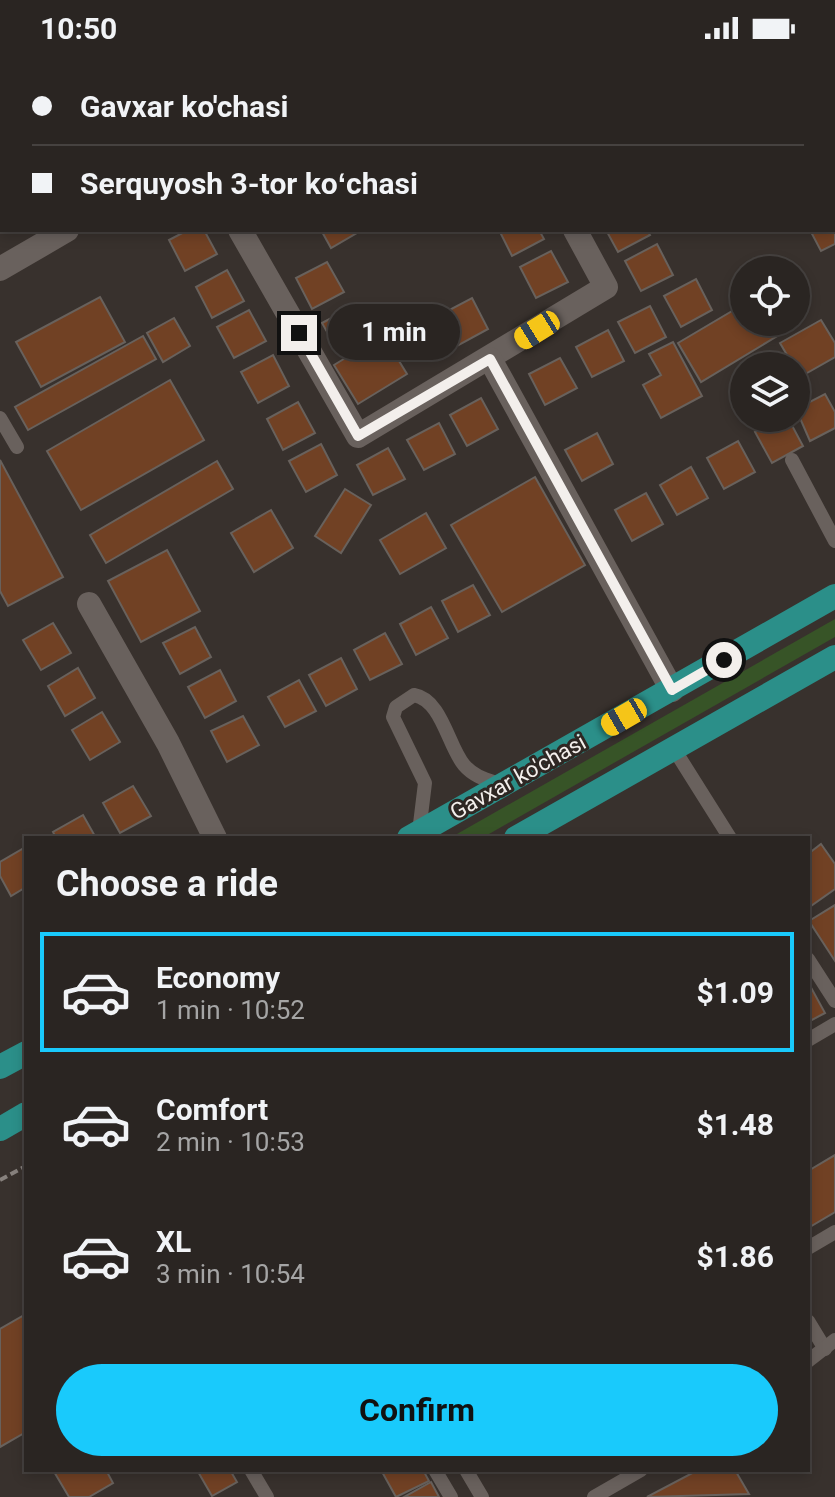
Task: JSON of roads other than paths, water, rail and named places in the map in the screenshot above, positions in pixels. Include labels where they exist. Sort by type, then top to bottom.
[{"type":"main road","name":"Gavxar ko'chasi","points":[[414,835],[835,596]]},
{"type":"main road","points":[[520,836],[835,657]]},
{"type":"main road","points":[[0,1067],[24,1054]]},
{"type":"main road","points":[[0,1129],[24,1115]]},
{"type":"street","points":[[0,269],[60,232]]},
{"type":"street","points":[[241,232],[358,436],[606,287],[576,232]]},
{"type":"street","points":[[490,359],[672,690]]},
{"type":"street","points":[[89,604],[168,743],[214,836]]},
{"type":"lane","points":[[0,418],[17,447]]},
{"type":"lane","points":[[792,460],[835,541]]},
{"type":"lane","points":[[414,835],[425,783],[393,717],[396,707],[414,695],[430,703],[463,764],[476,776],[503,785]]},
{"type":"lane","points":[[674,749],[729,836]]},
{"type":"lane","points":[[810,962],[835,1001]]},
{"type":"lane","points":[[810,1039],[835,1024]]},
{"type":"lane","points":[[810,1247],[835,1232]]},
{"type":"lane","points":[[810,1323],[830,1344],[810,1359]]},
{"type":"lane","points":[[252,1472],[267,1497]]},
{"type":"lane","points":[[436,1472],[451,1497]]},
{"type":"lane","points":[[467,1472],[482,1497]]},
{"type":"lane","points":[[594,1497],[638,1472]]}]
